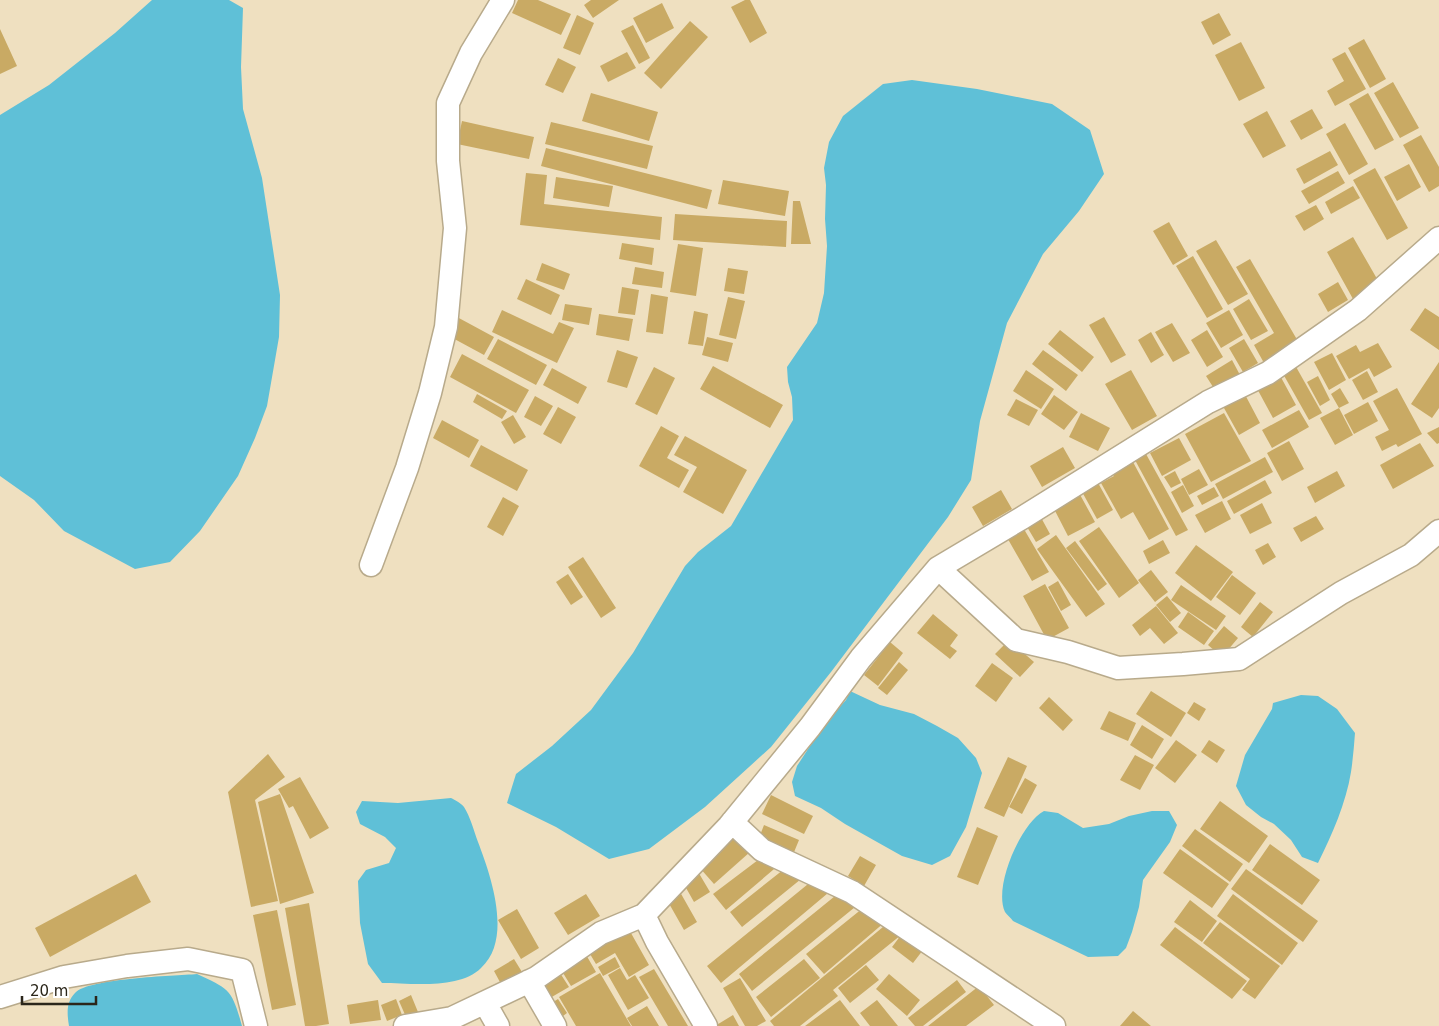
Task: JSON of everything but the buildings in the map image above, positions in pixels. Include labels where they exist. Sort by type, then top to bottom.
[{"type":"street","points":[[371,565],[407,468],[430,393],[446,327],[456,228],[448,161],[448,103],[471,53],[503,0]]},
{"type":"street","points":[[417,1025],[452,1018],[484,1003],[529,981],[601,933],[644,915],[732,822],[810,726],[860,658],[938,568],[1208,402],[1268,373],[1358,310],[1439,238]]},
{"type":"street","points":[[938,568],[1016,640],[1068,652],[1118,668],[1184,664],[1239,659],[1341,593],[1411,556],[1439,531]]},
{"type":"street","points":[[732,822],[762,850],[852,892],[1054,1026]]},
{"type":"street","points":[[644,915],[657,942],[706,1026]]},
{"type":"street","points":[[0,997],[64,977],[127,966],[188,959],[242,970],[256,1026]]},
{"type":"street","points":[[529,981],[555,1026]]},
{"type":"street","points":[[484,1003],[498,1026]]},
{"type":"water","points":[[152,0],[229,0],[243,8],[241,67],[243,109],[262,178],[280,295],[279,337],[267,406],[238,476],[200,531],[170,562],[135,569],[64,531],[34,500],[0,476],[0,115],[49,85],[115,33]]},
{"type":"water","points":[[912,80],[977,89],[1052,104],[1090,130],[1104,174],[1079,211],[1043,254],[1007,323],[980,421],[971,480],[948,517],[831,672],[771,747],[705,807],[649,849],[609,859],[556,827],[507,803],[516,774],[552,746],[591,710],[633,653],[685,566],[698,552],[731,526],[793,420],[792,397],[787,367],[817,323],[824,293],[827,246],[824,168],[829,142],[843,116],[883,84]]},
{"type":"water","points":[[850,691],[880,705],[914,714],[937,726],[958,738],[976,758],[982,773],[966,827],[950,856],[932,865],[902,856],[845,824],[821,808],[795,796],[792,782],[797,766],[825,723],[846,700]]},
{"type":"water","points":[[1301,695],[1318,696],[1337,709],[1355,733],[1351,772],[1346,795],[1318,863],[1302,857],[1291,840],[1274,824],[1261,817],[1246,805],[1236,786],[1245,755],[1272,709],[1273,703]]},
{"type":"water","points":[[451,798],[463,806],[468,815],[493,889],[498,924],[496,941],[491,956],[472,975],[460,980],[434,984],[382,983],[368,964],[360,923],[358,881],[366,870],[389,863],[396,848],[385,837],[360,824],[356,812],[362,801],[398,803]]},
{"type":"water","points":[[1044,811],[1058,813],[1083,828],[1109,824],[1129,816],[1152,811],[1169,811],[1177,825],[1170,842],[1143,880],[1139,907],[1132,932],[1126,948],[1118,956],[1088,957],[1013,921],[1005,912],[1002,901],[1003,887],[1011,857],[1027,828]]},
{"type":"water","points":[[197,974],[217,983],[228,992],[235,1005],[242,1026],[69,1026],[70,1000],[75,993],[83,988],[113,981]]}]
